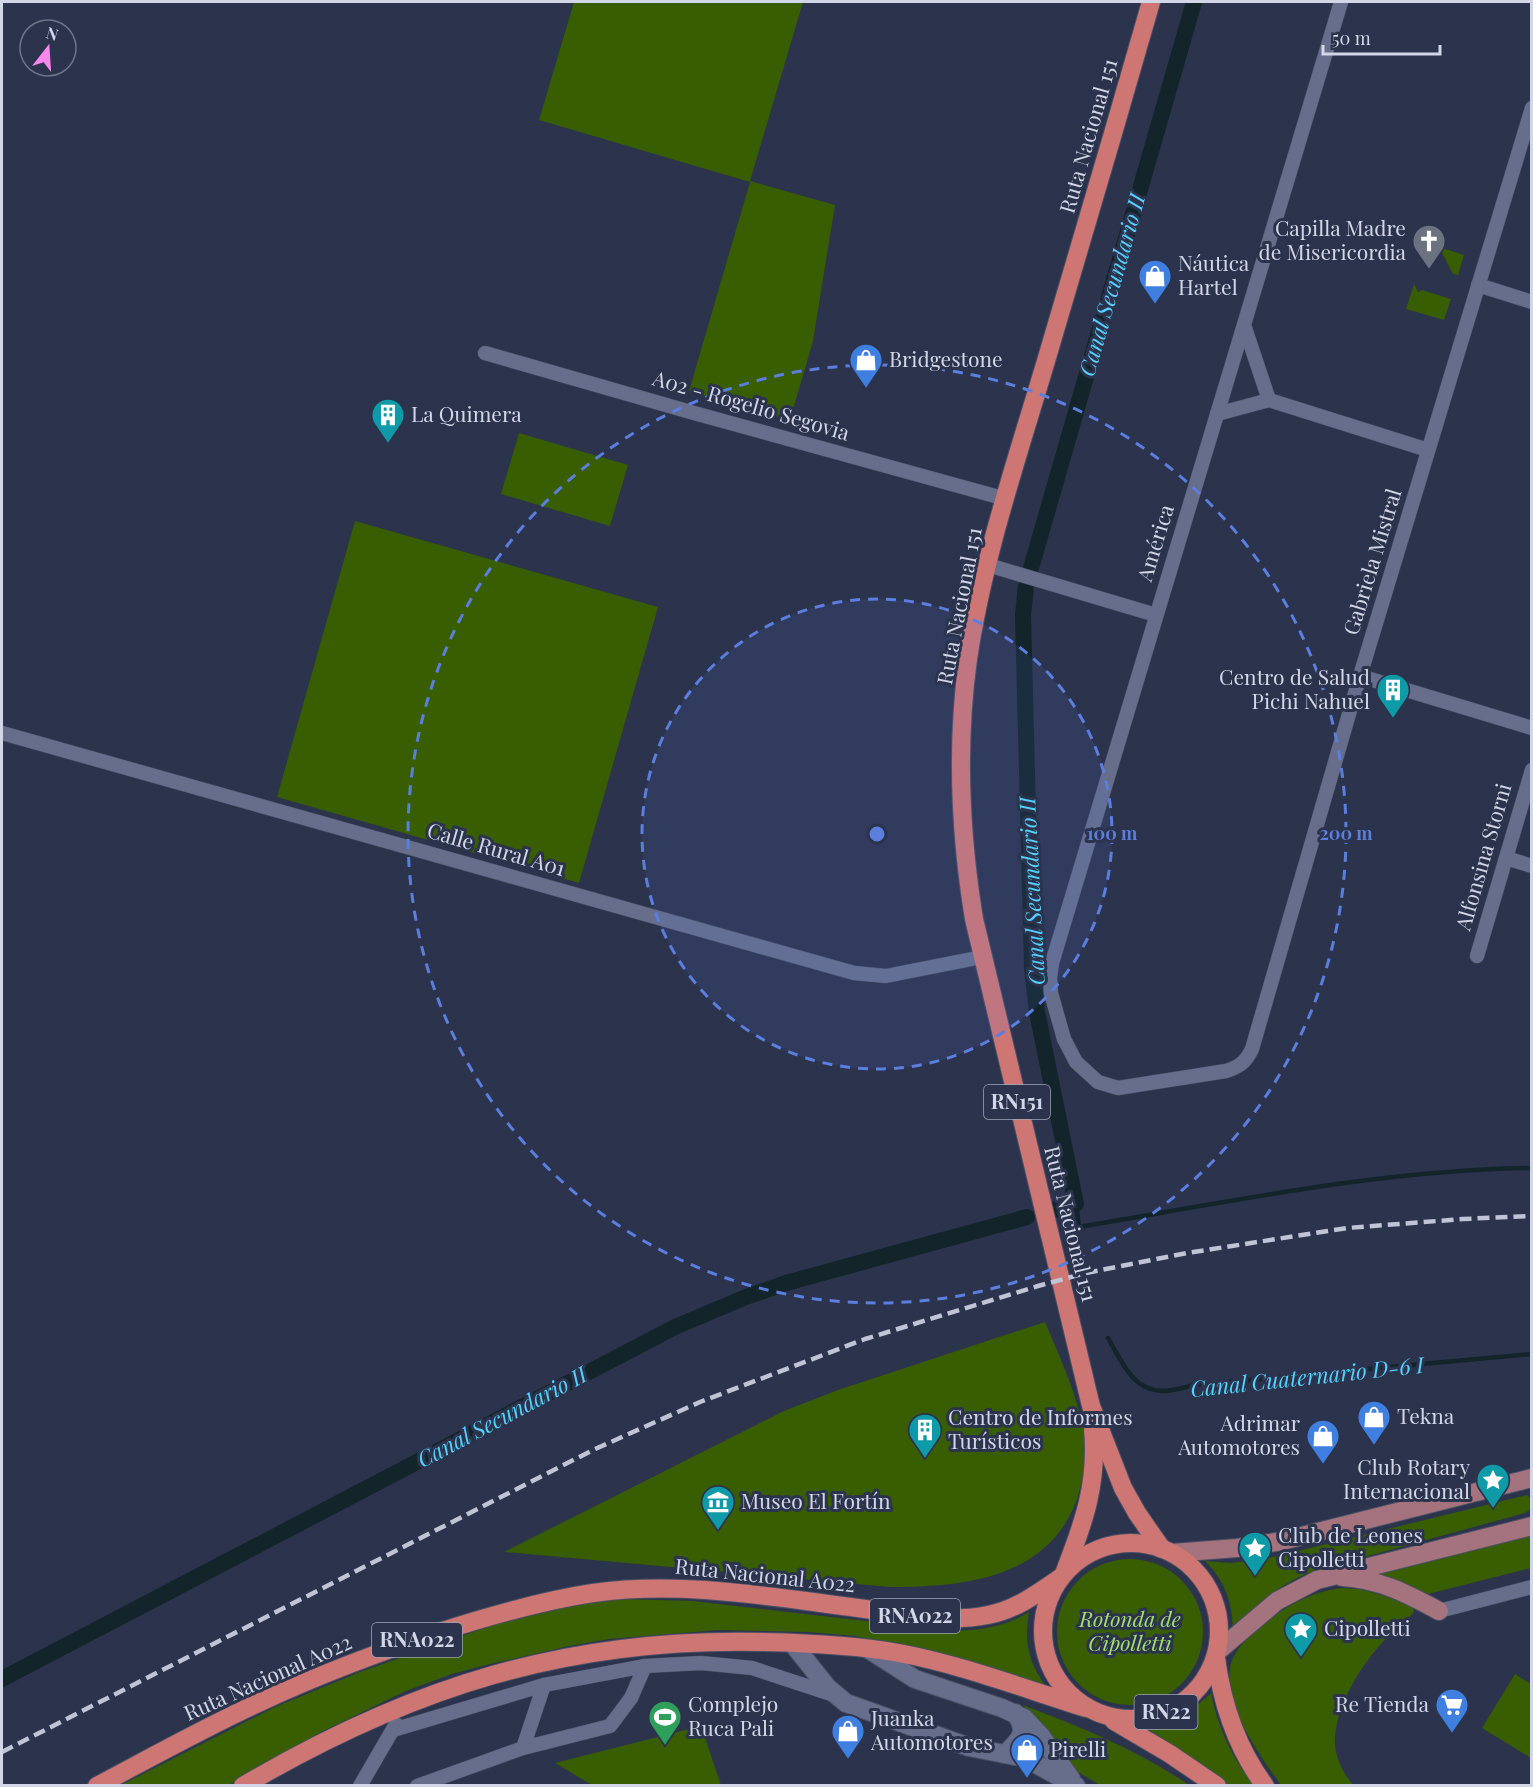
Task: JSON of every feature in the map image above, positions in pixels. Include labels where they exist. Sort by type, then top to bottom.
[{"type":"highway","name":"Ruta Nacional 151","points":[[1151,2],[988,565],[968,660],[960,750],[964,850],[974,919],[1091,1406],[1123,1488],[1137,1513],[1167,1551]]},
{"type":"highway","name":"Ruta Nacional 151","points":[[1062,1575],[1083,1523],[1093,1480],[1095,1451],[1091,1406]]},
{"type":"highway","name":"RN22","points":[[1217,1785],[1146,1739],[1073,1699],[1052,1673],[1042,1641],[1042,1624],[1051,1593],[1062,1575],[1091,1552],[1123,1543],[1140,1543],[1167,1551],[1186,1562],[1198,1573],[1211,1594],[1218,1618],[1220,1634],[1217,1654],[1218,1678],[1230,1720],[1250,1763],[1265,1785]]},
{"type":"highway","name":"Ruta Nacional A022","points":[[97,1785],[254,1704],[335,1670],[442,1632],[551,1602],[609,1591],[661,1587],[727,1591],[919,1617],[966,1618],[1008,1610],[1026,1601],[1062,1575]]},
{"type":"highway","name":"RNA022","points":[[243,1785],[318,1743],[410,1702],[514,1668],[627,1647],[708,1642],[792,1642],[868,1648],[956,1667],[1094,1712]]},
{"type":"highway","name":"RN22","points":[[1094,1712],[1133,1720],[1164,1714],[1190,1697],[1210,1672],[1217,1654]]},
{"type":"main road","points":[[1167,1551],[1237,1548],[1282,1541],[1532,1478]]},
{"type":"main road","points":[[1217,1654],[1277,1601],[1317,1580],[1532,1526]]},
{"type":"main road","points":[[1317,1580],[1354,1578],[1379,1582],[1404,1592],[1439,1611]]},
{"type":"street","name":"América","points":[[1104,1084],[1082,1068],[1067,1047],[1051,993],[1050,970],[1341,2]]},
{"type":"street","name":"Gabriela Mistral","points":[[1104,1084],[1122,1087],[1226,1071],[1241,1065],[1248,1058],[1360,676],[1532,108]]},
{"type":"street","points":[[1478,285],[1532,302]]},
{"type":"street","points":[[1244,324],[1269,400]]},
{"type":"street","name":"A02 - Rogelio Segovia","points":[[485,353],[1006,499]]},
{"type":"street","points":[[1217,414],[1269,400],[1428,450]]},
{"type":"street","points":[[988,565],[1156,615]]},
{"type":"street","points":[[1360,676],[1532,728]]},
{"type":"street","name":"Calle Rural A01","points":[[2,733],[854,973],[886,976],[982,957]]},
{"type":"street","name":"Alfonsina Storni","points":[[1477,956],[1532,770]]},
{"type":"street","points":[[1506,858],[1532,866]]},
{"type":"street","points":[[1439,1611],[1532,1587]]},
{"type":"street","points":[[792,1642],[835,1696]]},
{"type":"street","points":[[868,1648],[915,1679],[1013,1712],[1024,1718],[1041,1736],[1075,1785]]},
{"type":"street","points":[[393,1730],[544,1685],[645,1666],[701,1664],[752,1668],[835,1696],[857,1707],[969,1747],[1035,1762],[1075,1785]]},
{"type":"street","points":[[417,1785],[522,1748],[610,1726],[631,1698],[645,1666]]},
{"type":"street","points":[[522,1748],[544,1685]]},
{"type":"street","points":[[360,1785],[410,1702]]},
{"type":"street","points":[[1005,1754],[1017,1742],[1023,1730],[1013,1712]]},
{"type":"green space","points":[[574,2],[803,2],[750,181],[835,205],[813,341],[790,420],[689,391],[750,182],[539,120]]},
{"type":"green space","points":[[1439,247],[1464,255],[1458,275],[1453,274]]},
{"type":"green space","points":[[1414,284],[1418,292],[1422,290],[1451,299],[1444,320],[1406,309]]},
{"type":"green space","points":[[519,433],[628,465],[610,526],[501,494]]},
{"type":"green space","points":[[355,521],[658,607],[579,883],[277,797]]},
{"type":"green space","points":[[1045,1322],[1069,1379],[1078,1409],[1085,1439],[1085,1462],[1076,1502],[1062,1528],[1045,1548],[1023,1563],[999,1573],[946,1585],[890,1587],[504,1552],[784,1411],[838,1390]]},
{"type":"green space","points":[[1527,1495],[1531,1499],[1531,1509],[1525,1513],[1304,1575],[1271,1594],[1233,1630],[1226,1592],[1218,1576],[1205,1561],[1230,1563],[1265,1559]]},
{"type":"green space","points":[[1531,1536],[1531,1568],[1428,1594],[1397,1580],[1373,1575]]},
{"type":"green space","name":"Rotonda de Cipolletti","points":[[1130,1559],[1158,1564],[1182,1580],[1198,1604],[1203,1632],[1198,1660],[1182,1684],[1158,1700],[1130,1705],[1102,1700],[1078,1684],[1062,1660],[1057,1632],[1062,1604],[1078,1580],[1102,1564]]},
{"type":"green space","points":[[1341,1588],[1360,1589],[1411,1604],[1414,1609],[1413,1613],[1372,1655],[1356,1678],[1343,1704],[1335,1744],[1341,1766],[1353,1785],[1281,1785],[1242,1724],[1230,1688],[1229,1671],[1240,1646],[1274,1616],[1292,1604],[1311,1596]]},
{"type":"green space","points":[[619,1599],[693,1601],[951,1631],[992,1627],[1029,1612],[1027,1642],[1031,1660],[1046,1687],[904,1646],[855,1636],[808,1632],[718,1630],[609,1639],[490,1664],[452,1674],[406,1691],[321,1732],[229,1785],[119,1786],[275,1707],[360,1672],[499,1623],[574,1605]]},
{"type":"green space","points":[[1515,1674],[1531,1684],[1531,1758],[1482,1728]]},
{"type":"green space","points":[[1211,1693],[1217,1718],[1227,1742],[1253,1785],[1228,1785],[1148,1729],[1182,1716]]},
{"type":"green space","points":[[1023,1705],[1129,1750],[1189,1785],[1100,1785],[1071,1768]]},
{"type":"green space","name":"Complejo Ruca Pali","points":[[701,1726],[721,1785],[592,1785],[555,1763]]},
{"type":"waterway","name":"Canal Secundario II","points":[[1031,568],[1194,2]]},
{"type":"waterway","name":"Canal Secundario II","points":[[1026,586],[1023,615],[1032,969],[1037,1012],[1076,1204],[1053,1210]]},
{"type":"waterway","points":[[1076,1204],[1079,1227],[1361,1181],[1475,1170],[1532,1168]]},
{"type":"waterway","name":"Canal Secundario II","points":[[2,1679],[675,1327],[786,1283],[1027,1217]]},
{"type":"waterway","name":"Canal Cuaternario D-6 I","points":[[1108,1338],[1135,1380],[1152,1389],[1162,1391],[1195,1385],[1532,1354]]},
{"type":"railway","points":[[2,1752],[593,1450],[700,1402],[865,1339],[1086,1273],[1187,1253],[1347,1228],[1532,1216]]},
{"type":"place","name":"Capilla Madre de Misericordia","points":[[1429,270]]},
{"type":"place","name":"Náutica Hartel","points":[[1155,305]]},
{"type":"place","name":"Bridgestone","points":[[866,389]]},
{"type":"place","name":"La Quimera","points":[[388,444]]},
{"type":"place","name":"Centro de Salud Pichi Nahuel","points":[[1393,719]]},
{"type":"place","name":"Tekna","points":[[1374,1446]]},
{"type":"place","name":"Centro de Informes Turísticos","points":[[925,1459]]},
{"type":"place","name":"Adrimar Automotores","points":[[1323,1465]]},
{"type":"place","name":"Club Rotary Internacional","points":[[1493,1509]]},
{"type":"place","name":"Museo El Fortín","points":[[718,1531]]},
{"type":"place","name":"Club de Leones Cipolletti","points":[[1255,1577]]},
{"type":"place","name":"Cipolletti","points":[[1301,1658]]},
{"type":"place","name":"Re Tienda","points":[[1452,1734]]},
{"type":"place","name":"Complejo Ruca Pali","points":[[665,1746]]},
{"type":"place","name":"Juanka Automotores","points":[[848,1760]]},
{"type":"place","name":"Pirelli","points":[[1027,1779]]}]
